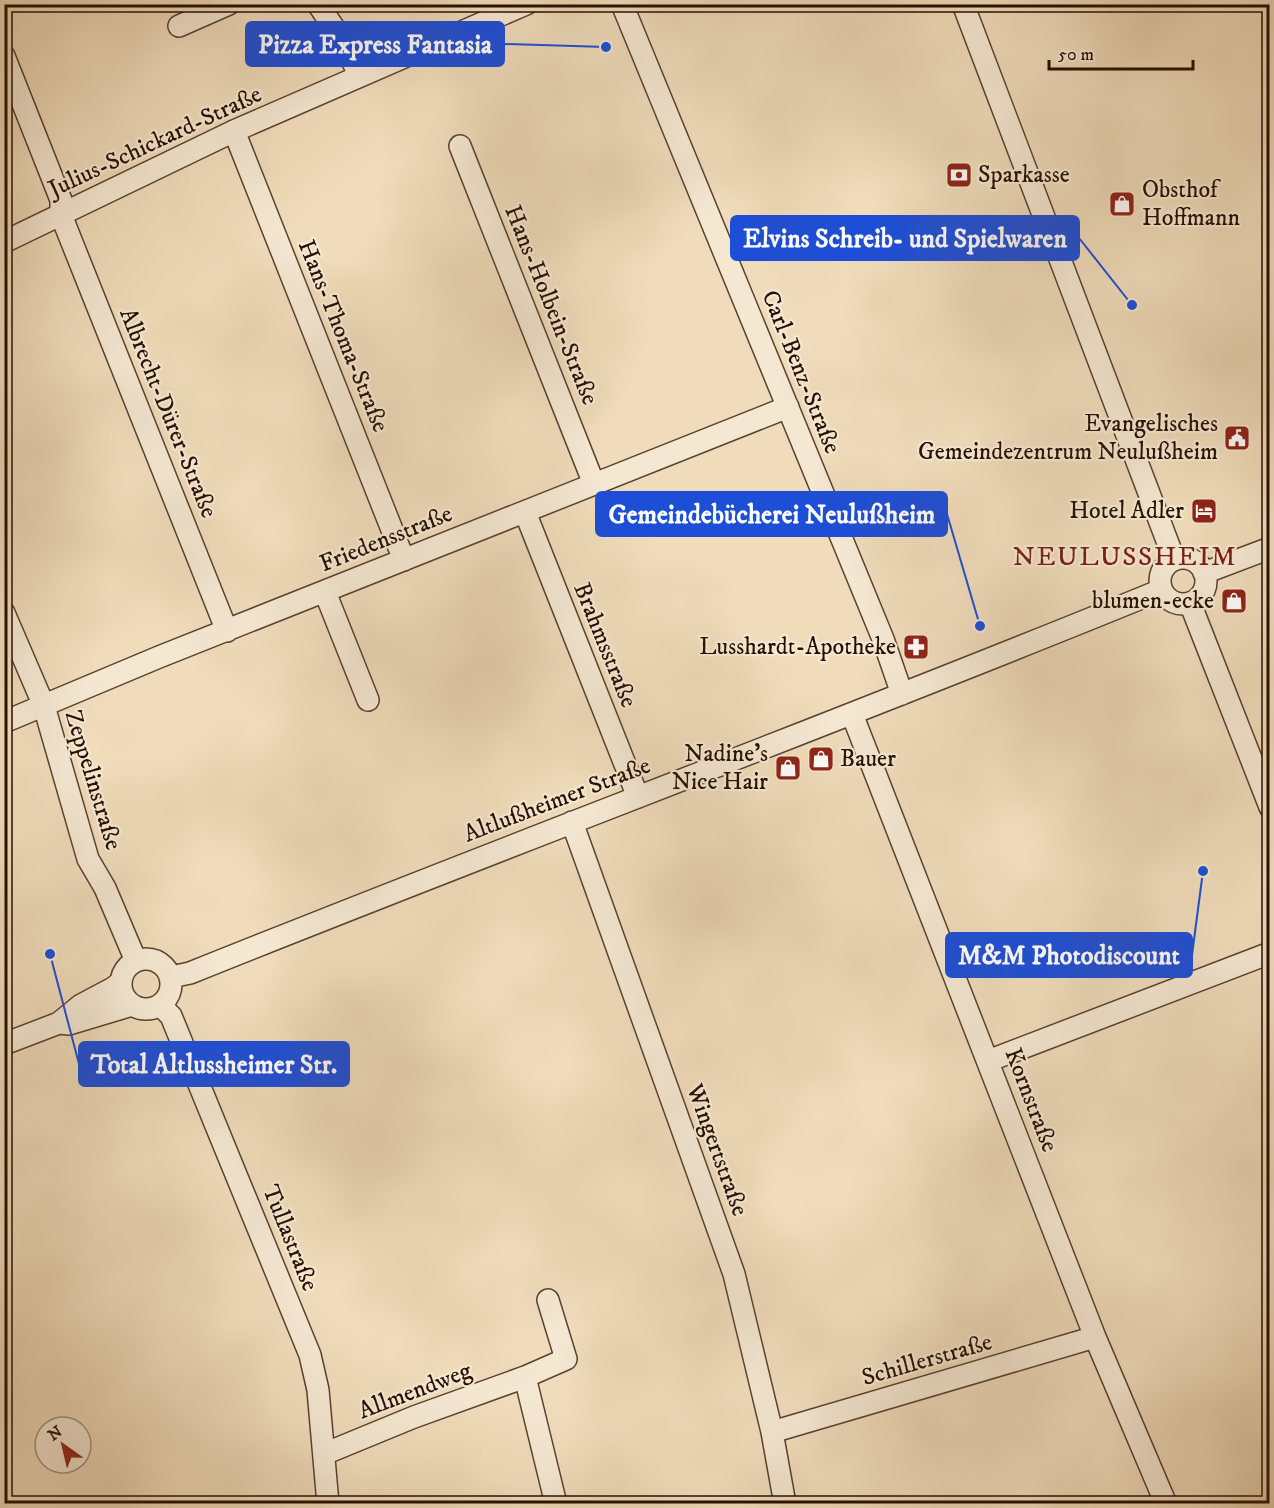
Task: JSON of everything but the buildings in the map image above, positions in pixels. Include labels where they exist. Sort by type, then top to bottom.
[{"type":"street","points":[[180,26],[229,4]]},
{"type":"street","points":[[318,4],[344,43],[359,75]]},
{"type":"street","name":"Julius-Schickard-Straße","points":[[4,242],[234,131],[526,4]]},
{"type":"street","name":"Carl-Benz-Straße","points":[[622,4],[883,639],[903,694]]},
{"type":"street","points":[[963,4],[1174,559]]},
{"type":"street","name":"Albrecht-Dürer-Straße","points":[[4,56],[61,200],[61,214],[227,631]]},
{"type":"street","name":"Hans-Thoma-Straße","points":[[234,131],[404,560]]},
{"type":"street","name":"Hans-Holbein-Straße","points":[[460,146],[594,484]]},
{"type":"street","name":"Friedensstraße","points":[[4,722],[159,657],[788,407]]},
{"type":"street","name":"Brahmsstraße","points":[[525,512],[638,797]]},
{"type":"street","points":[[1204,573],[1269,548]]},
{"type":"street","points":[[1181,558],[1195,562],[1204,573],[1205,588],[1197,599],[1190,603],[1173,602],[1161,590],[1159,581],[1161,572],[1166,564],[1174,559],[1181,558]]},
{"type":"street","name":"Altlußheimer Straße","points":[[171,977],[190,973],[442,871],[852,714],[1161,590]]},
{"type":"street","points":[[325,591],[368,700]]},
{"type":"street","points":[[1190,603],[1269,807]]},
{"type":"street","name":"Zeppelinstraße","points":[[4,613],[44,706],[88,859],[105,888],[136,961]]},
{"type":"street","name":"Kornstraße","points":[[852,714],[1095,1337],[1166,1503]]},
{"type":"street","name":"Wingertstraße","points":[[572,822],[734,1274],[772,1432],[786,1503]]},
{"type":"street","points":[[988,1061],[1269,953]]},
{"type":"street","points":[[58,1023],[69,1024],[132,1005],[146,1009],[160,1005],[170,992],[171,977],[160,963],[144,959],[128,966],[121,982],[122,991],[132,1005]]},
{"type":"street","points":[[4,1044],[58,1023],[81,1005],[121,982]]},
{"type":"street","name":"Tullastraße","points":[[160,1005],[171,1016],[310,1355],[318,1390],[328,1503]]},
{"type":"street","name":"Allmendweg","points":[[324,1454],[566,1359],[548,1300]]},
{"type":"street","name":"Schillerstraße","points":[[772,1432],[1095,1337]]},
{"type":"street","points":[[525,1377],[555,1503]]},
{"type":"place","name":"Pizza Express Fantasia","points":[[606,47]]},
{"type":"place","name":"Sparkasse","points":[[959,175]]},
{"type":"place","name":"Obsthof Hoffmann","points":[[1122,204]]},
{"type":"place","name":"Elvins Schreib- und Spielwaren","points":[[1132,305]]},
{"type":"place","name":"Evangelisches Gemeindezentrum Neulußheim","points":[[1237,438]]},
{"type":"place","name":"Hotel Adler","points":[[1204,511]]},
{"type":"place","name":"blumen-ecke","points":[[1234,601]]},
{"type":"place","name":"Gemeindebücherei Neulußheim","points":[[980,626]]},
{"type":"place","name":"Lusshardt-Apotheke","points":[[916,647]]},
{"type":"place","name":"Bauer","points":[[821,759]]},
{"type":"place","name":"Nadine's Nice Hair","points":[[788,768]]},
{"type":"place","name":"M&M Photodiscount","points":[[1203,871]]},
{"type":"place","name":"Total Altlussheimer Str.","points":[[50,954]]},
{"type":"district","name":"NEULUSSHEIM","points":[[1125,557]]}]
